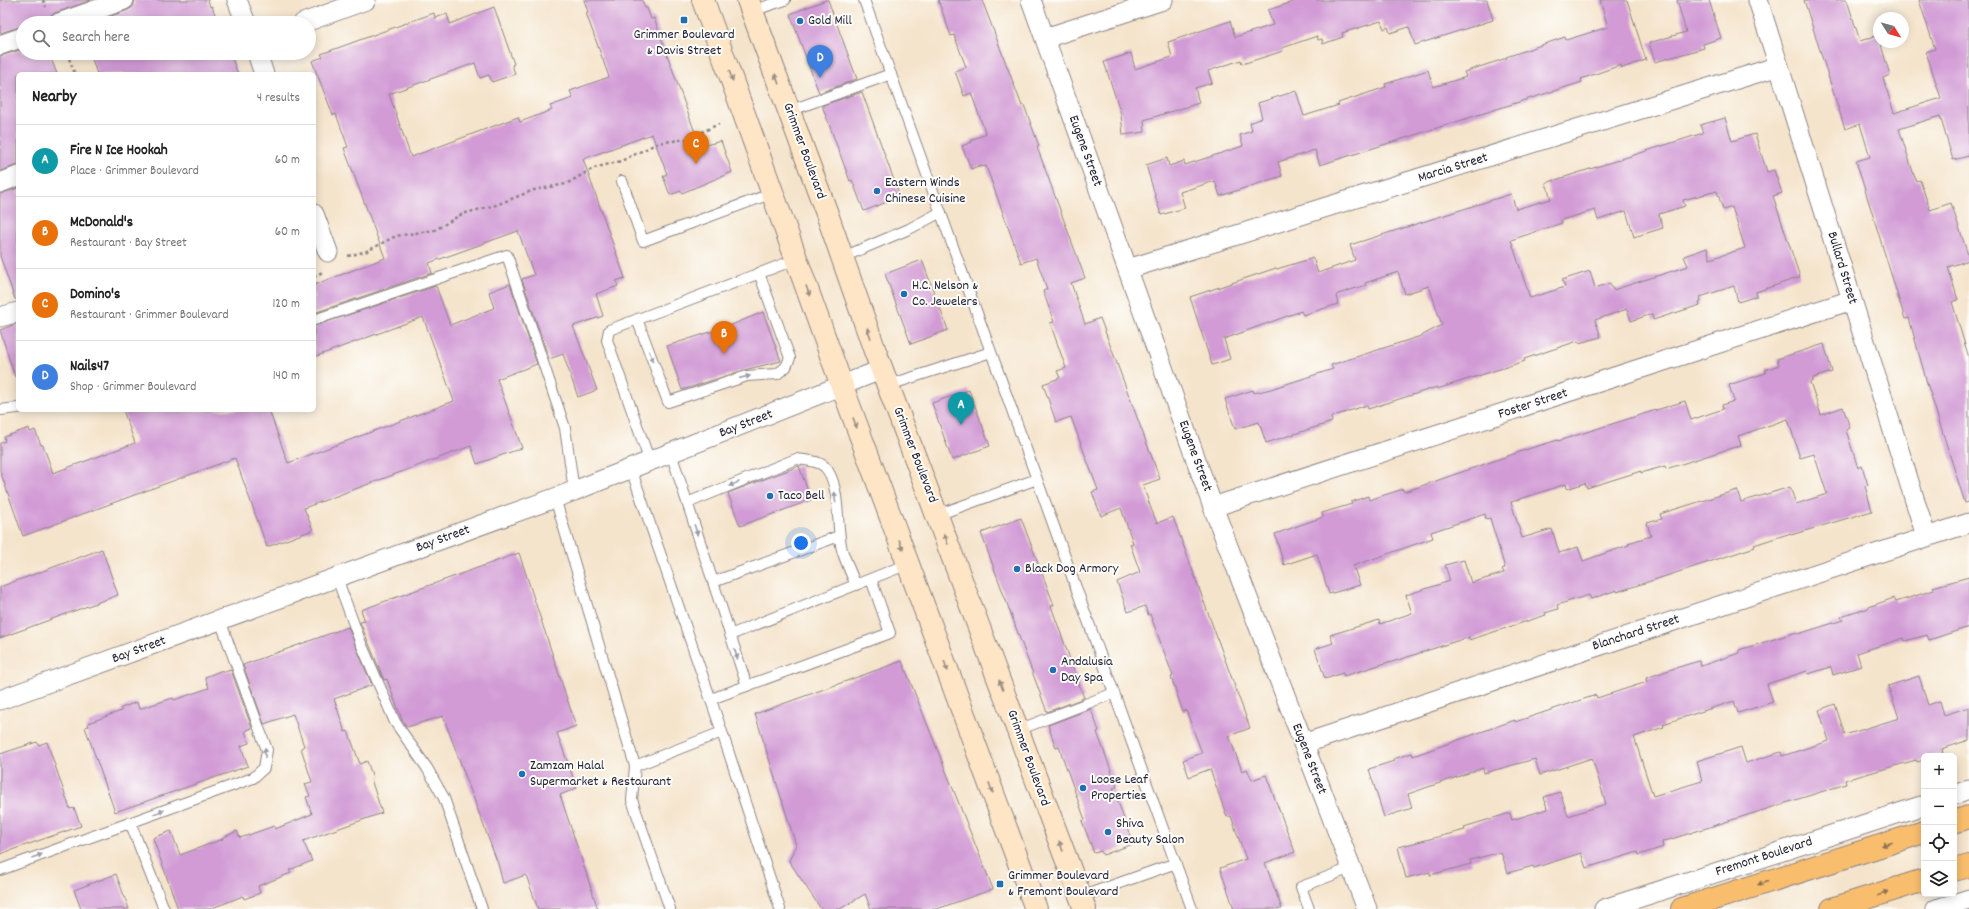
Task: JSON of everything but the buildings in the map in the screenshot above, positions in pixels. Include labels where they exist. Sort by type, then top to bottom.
[{"type":"main road","points":[[703,0],[842,386],[1036,909]]},
{"type":"main road","name":"Grimmer Boulevard","points":[[750,6],[886,377],[1082,903]]},
{"type":"main road","points":[[1957,821],[1969,817]]},
{"type":"main road","name":"Fremont Boulevard","points":[[1682,909],[1921,833]]},
{"type":"main road","points":[[1957,869],[1969,866]]},
{"type":"main road","points":[[1832,909],[1921,881]]},
{"type":"street","points":[[79,16],[124,0]]},
{"type":"street","points":[[237,0],[243,16]]},
{"type":"street","points":[[316,18],[366,0]]},
{"type":"street","name":"Eugene Street","points":[[1031,0],[1213,507],[1366,909]]},
{"type":"street","points":[[1045,38],[1163,0]]},
{"type":"street","name":"Bullard Street","points":[[1758,0],[1926,536]]},
{"type":"street","points":[[0,45],[16,39]]},
{"type":"street","points":[[259,60],[263,72]]},
{"type":"street","name":"Marcia Street","points":[[1128,269],[1779,66]]},
{"type":"street","points":[[0,183],[16,177]]},
{"type":"street","points":[[316,219],[333,259]]},
{"type":"street","name":"Foster Street","points":[[1213,507],[1852,300]]},
{"type":"street","points":[[0,317],[16,313]]},
{"type":"street","name":"Bay Street","points":[[0,700],[574,491],[842,386],[886,377]]},
{"type":"street","name":"Blanchard Street","points":[[1302,744],[1926,536],[1969,524]]},
{"type":"street","points":[[1957,794],[1969,790]]},
{"type":"street","name":"Fremont Boulevard","points":[[1604,909],[1921,806]]},
{"type":"street","points":[[1936,909],[1969,899]]},
{"type":"lane","points":[[750,6],[785,0]]},
{"type":"lane","points":[[864,0],[1192,909]]},
{"type":"lane","points":[[789,111],[891,74]]},
{"type":"lane","points":[[622,181],[643,241],[773,193]]},
{"type":"lane","points":[[842,257],[909,229],[941,212]]},
{"type":"lane","points":[[316,319],[507,255],[565,428],[574,491]]},
{"type":"lane","points":[[650,462],[607,340],[609,330],[796,259]]},
{"type":"lane","points":[[637,319],[668,402],[747,376],[777,374],[786,367],[790,358],[759,273]]},
{"type":"lane","points":[[886,377],[991,352]]},
{"type":"lane","points":[[0,410],[16,408]]},
{"type":"lane","points":[[671,453],[747,686]]},
{"type":"lane","points":[[687,503],[796,459],[810,460],[824,466],[833,481],[842,550],[856,585]]},
{"type":"lane","points":[[632,469],[711,699],[780,909]]},
{"type":"lane","points":[[938,515],[1037,479]]},
{"type":"lane","points":[[555,498],[635,766],[632,800],[670,909]]},
{"type":"lane","points":[[713,582],[839,536]]},
{"type":"lane","points":[[730,635],[908,564]]},
{"type":"lane","points":[[337,578],[360,641],[395,722],[428,768],[444,798],[482,909]]},
{"type":"lane","points":[[711,699],[890,633],[871,579]]},
{"type":"lane","points":[[0,870],[253,778],[264,768],[267,750],[220,620]]},
{"type":"lane","points":[[1018,730],[1114,693]]},
{"type":"lane","points":[[635,766],[722,732]]},
{"type":"lane","points":[[130,822],[164,909]]},
{"type":"lane","points":[[1082,903],[1176,863]]},
{"type":"lane","points":[[1309,909],[1301,887],[1350,868]]},
{"type":"path","points":[[70,60],[75,72]]},
{"type":"path","points":[[316,276],[321,274],[333,259],[366,251],[396,236],[436,230],[462,214],[496,205],[534,190],[566,184],[594,168],[621,161],[658,143],[687,139],[719,124]]},
{"type":"place","name":"Grimmer Boulevard & Davis Street","points":[[684,20]]},
{"type":"place","name":"Gold Mill","points":[[800,21]]},
{"type":"place","name":"Nails47","points":[[820,78]]},
{"type":"place","name":"Domino's","points":[[696,164]]},
{"type":"place","name":"Eastern Winds Chinese Cuisine","points":[[877,191]]},
{"type":"place","name":"H.C. Nelson & Co. Jewelers","points":[[904,294]]},
{"type":"place","name":"McDonald's","points":[[724,354]]},
{"type":"place","name":"Fire N Ice Hookah","points":[[961,425]]},
{"type":"place","name":"Taco Bell","points":[[770,496]]},
{"type":"place","name":"Black Dog Armory","points":[[1017,569]]},
{"type":"place","name":"Andalusia Day Spa","points":[[1053,670]]},
{"type":"place","name":"Zamzam Halal Supermarket & Restaurant","points":[[522,774]]},
{"type":"place","name":"Loose Leaf Properties","points":[[1083,788]]},
{"type":"place","name":"Shiva Beauty Salon","points":[[1108,832]]},
{"type":"place","name":"Grimmer Boulevard & Fremont Boulevard","points":[[1000,884]]}]
